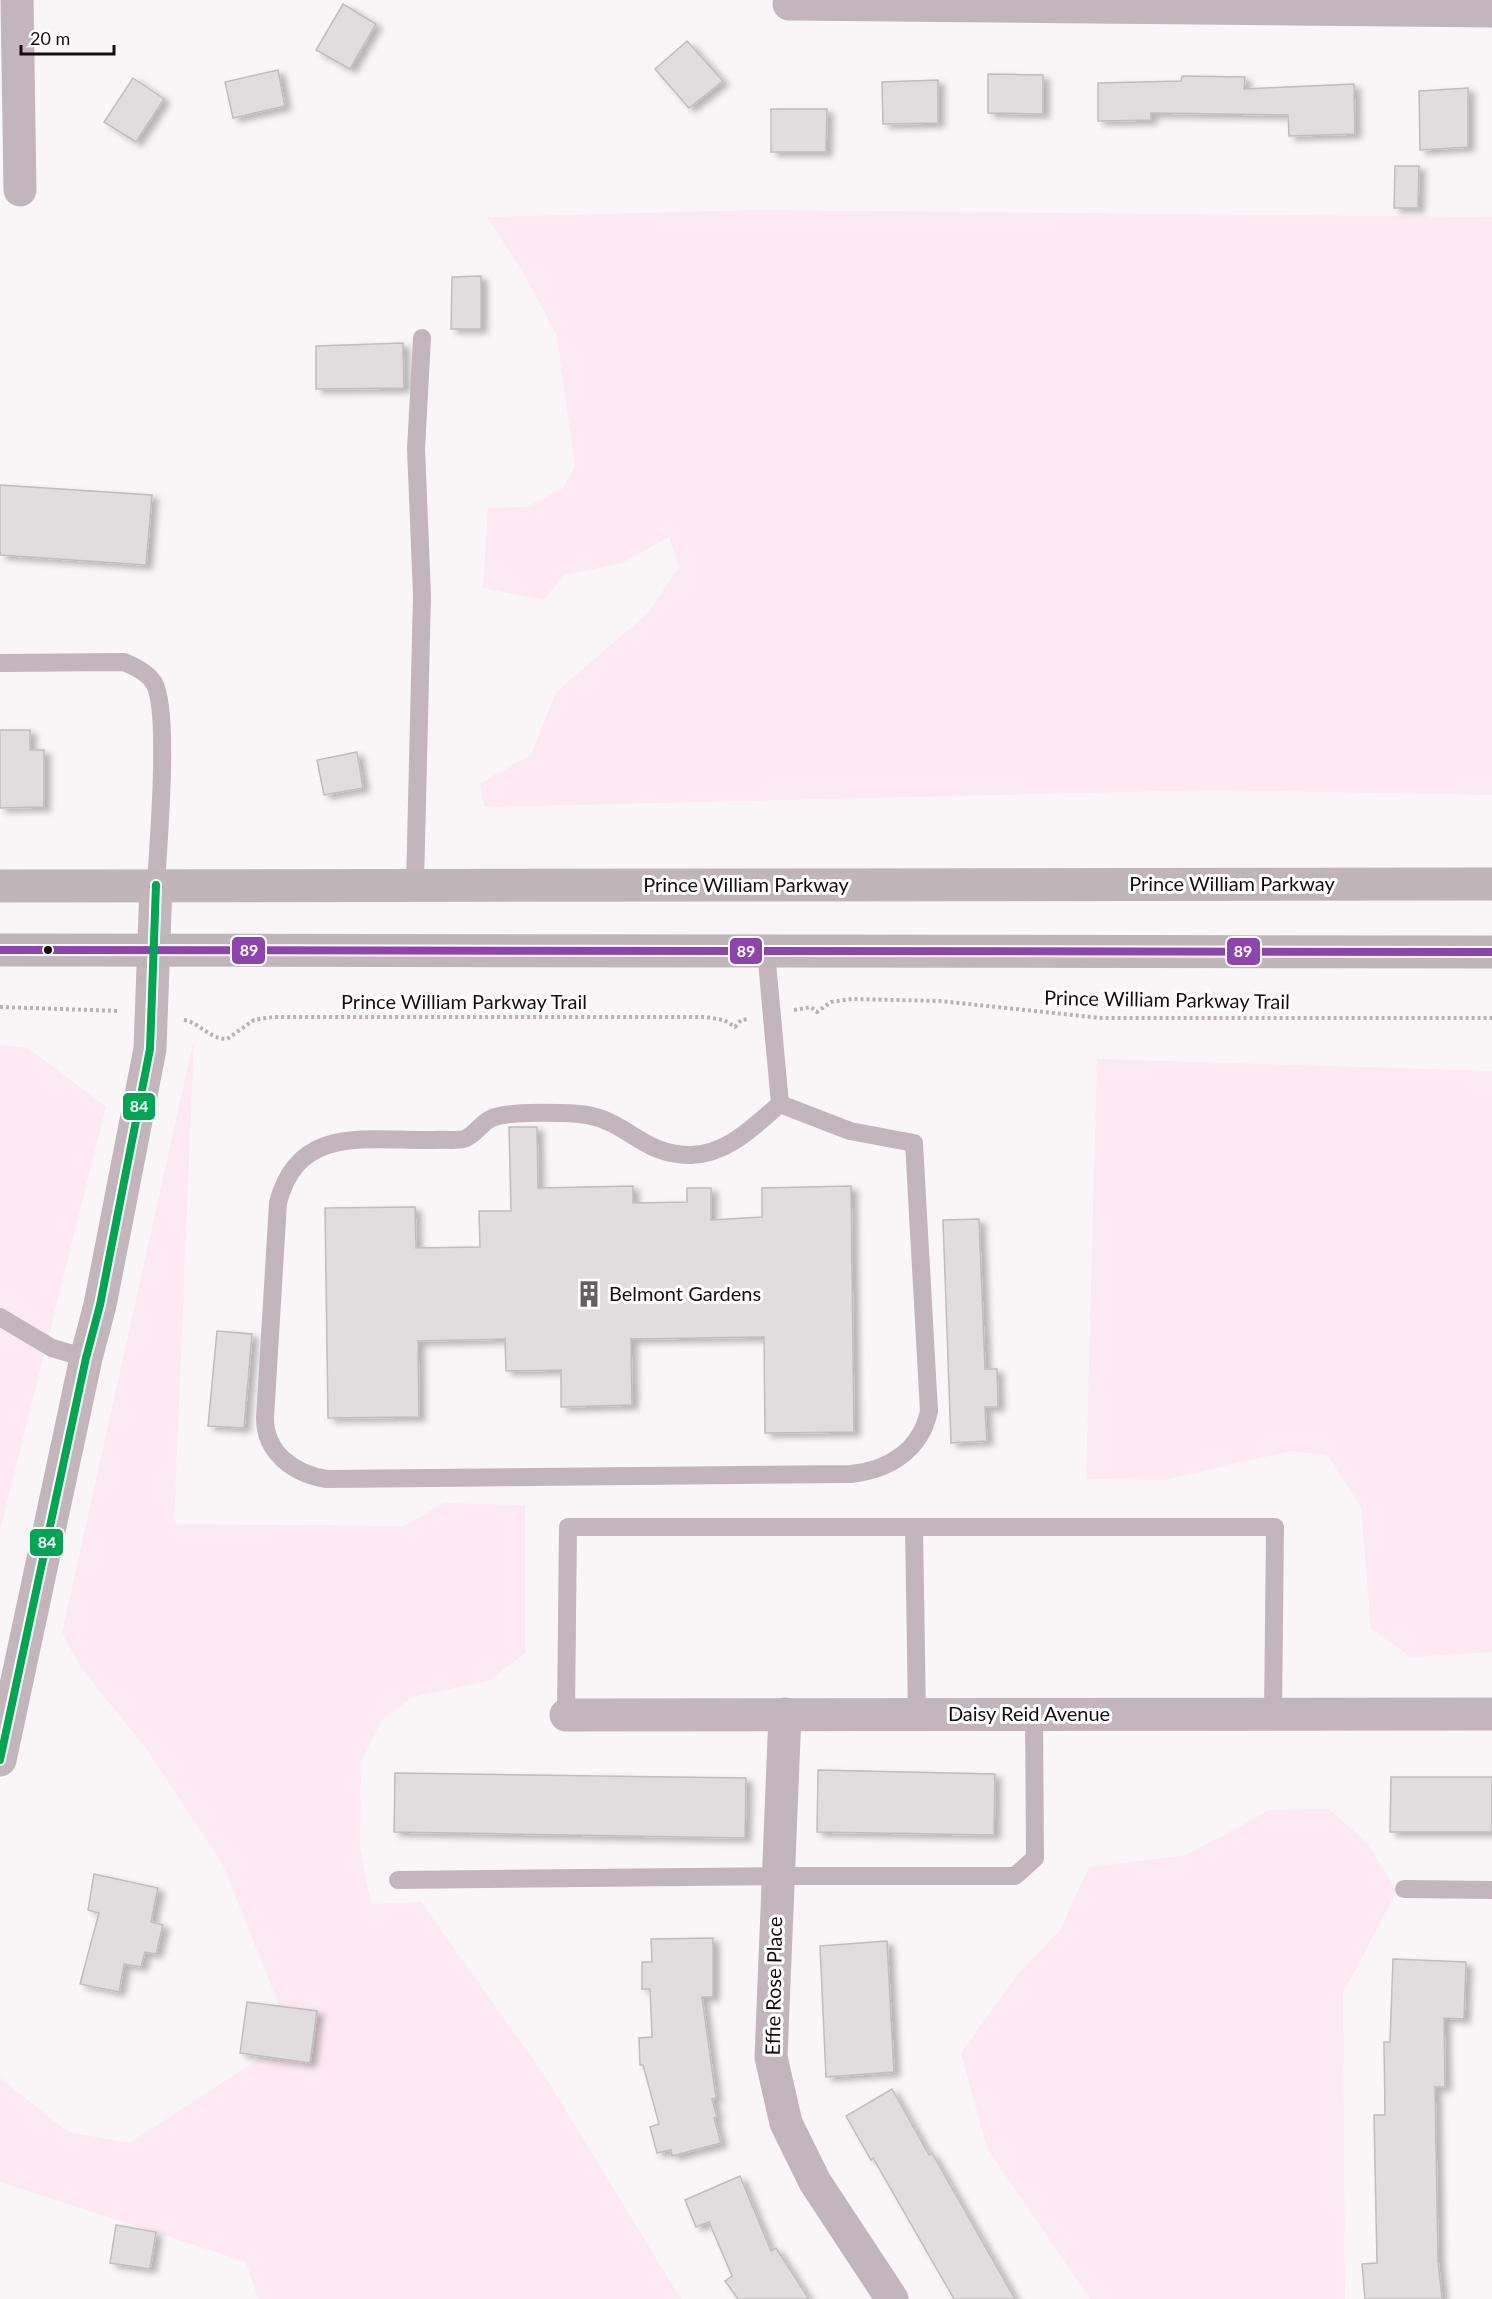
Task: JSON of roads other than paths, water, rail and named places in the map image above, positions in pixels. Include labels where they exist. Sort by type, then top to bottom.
[{"type":"highway","name":"Prince William Parkway","points":[[0,886],[1492,884]]},
{"type":"highway","points":[[0,950],[1492,952]]},
{"type":"street","points":[[17,0],[20,190]]},
{"type":"street","points":[[789,4],[1433,5],[1492,11]]},
{"type":"street","points":[[0,1760],[86,1358],[100,1305],[150,1049],[156,885]]},
{"type":"street","name":"Effie Rose Place","points":[[785,1714],[771,2057],[786,2123],[814,2181],[892,2299]]},
{"type":"street","name":"Daisy Reid Avenue","points":[[566,1715],[1492,1714]]},
{"type":"lane","points":[[415,885],[422,595],[416,449],[422,338]]},
{"type":"lane","points":[[0,663],[124,662],[141,669],[154,683],[159,700],[161,736],[156,885]]},
{"type":"lane","points":[[766,951],[780,1104]]},
{"type":"lane","points":[[780,1104],[850,1131],[914,1143],[929,1412],[926,1427],[905,1454],[879,1468],[851,1474],[327,1479],[303,1473],[284,1460],[274,1449],[268,1438],[265,1418],[278,1203],[291,1171],[321,1145],[345,1141],[465,1139],[487,1121],[499,1115],[572,1113],[609,1122],[659,1151],[693,1155],[708,1153],[735,1140],[780,1104]]},
{"type":"lane","points":[[0,1317],[52,1348],[86,1358]]},
{"type":"lane","points":[[566,1715],[568,1527],[1275,1527],[1273,1714]]},
{"type":"lane","points":[[915,1527],[917,1715]]},
{"type":"lane","points":[[398,1880],[777,1875],[1015,1876],[1035,1858],[1034,1714]]},
{"type":"lane","points":[[1404,1889],[1492,1890]]},
{"type":"place","name":"Belmont Gardens","points":[[589,1294]]}]
